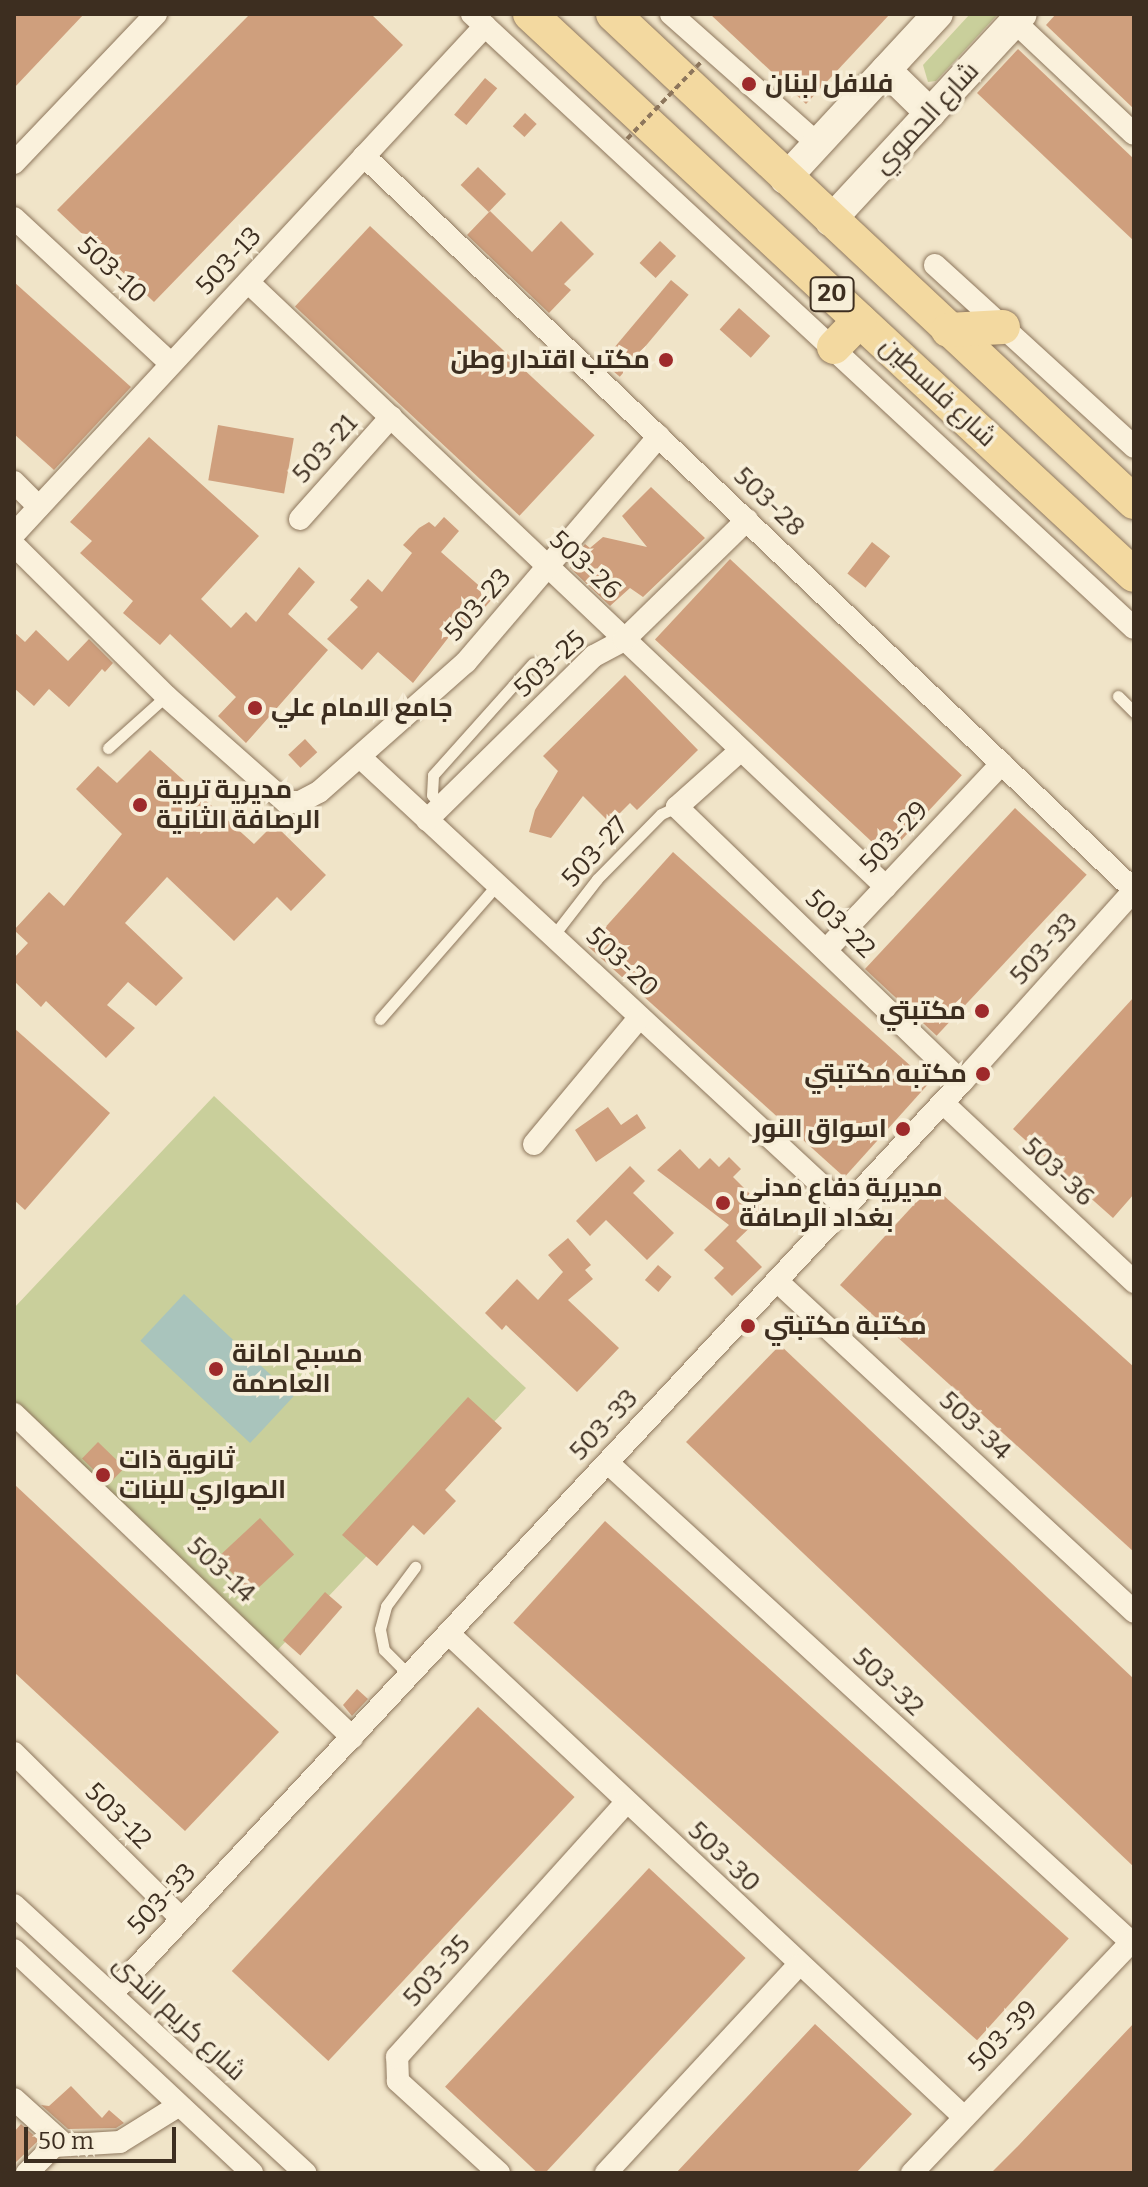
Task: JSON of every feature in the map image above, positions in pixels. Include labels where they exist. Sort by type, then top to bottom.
[{"type":"main road","name":"شارع فلسطين","points":[[530,14],[1134,575]]},
{"type":"main road","name":"شارع فلسطين","points":[[613,14],[785,179],[1134,502]]},
{"type":"main road","points":[[834,347],[860,320]]},
{"type":"main road","points":[[948,330],[1003,327]]},
{"type":"street","points":[[14,163],[156,14]]},
{"type":"street","points":[[671,14],[818,144]]},
{"type":"street","points":[[785,179],[938,14]]},
{"type":"street","points":[[1018,18],[1134,134]]},
{"type":"street","name":"شارع الحموي","points":[[830,221],[1018,18]]},
{"type":"street","points":[[479,20],[1134,628]]},
{"type":"street","name":"503-13","points":[[14,534],[364,156],[479,20]]},
{"type":"street","points":[[886,70],[930,113]]},
{"type":"street","name":"503-28","points":[[364,156],[1134,890]]},
{"type":"street","name":"503-10","points":[[14,218],[171,364]]},
{"type":"street","points":[[935,265],[1134,447]]},
{"type":"street","name":"503-26","points":[[248,282],[886,887]]},
{"type":"street","name":"503-21","points":[[300,519],[391,417]]},
{"type":"street","name":"503-23","points":[[166,696],[286,802],[300,802],[319,792],[466,662],[659,436]]},
{"type":"street","points":[[14,482],[39,507]]},
{"type":"street","name":"503-25","points":[[434,813],[594,656],[624,640],[747,520]]},
{"type":"street","points":[[14,545],[166,696]]},
{"type":"street","points":[[677,807],[741,750]]},
{"type":"street","name":"503-20","points":[[360,757],[434,813],[497,885],[845,1207]]},
{"type":"street","name":"503-29","points":[[827,949],[1002,763]]},
{"type":"street","name":"503-22","points":[[677,807],[962,1082]]},
{"type":"street","name":"503-33","points":[[112,1994],[943,1103],[1134,890]]},
{"type":"street","points":[[534,1144],[640,1017]]},
{"type":"street","name":"503-36","points":[[943,1103],[1133,1278]]},
{"type":"street","name":"503-34","points":[[777,1281],[1134,1612]]},
{"type":"street","name":"503-14","points":[[14,1414],[352,1737]]},
{"type":"street","name":"503-32","points":[[608,1463],[1132,1941]]},
{"type":"street","name":"503-30","points":[[448,1633],[798,1966],[964,2117]]},
{"type":"street","name":"503-12","points":[[14,1753],[182,1919]]},
{"type":"street","name":"503-35","points":[[499,2173],[398,2081],[397,2057],[627,1802]]},
{"type":"street","name":"شارع كريم الندى","points":[[14,1905],[305,2173]]},
{"type":"street","name":"503-39","points":[[912,2173],[1132,1941]]},
{"type":"street","points":[[14,1950],[252,2173]]},
{"type":"street","points":[[606,2173],[798,1966]]},
{"type":"street","points":[[14,2099],[64,2144]]},
{"type":"street","points":[[27,2173],[47,2150],[64,2144],[120,2142],[178,2106]]},
{"type":"lane","points":[[434,813],[433,775],[533,663]]},
{"type":"lane","points":[[108,748],[166,696]]},
{"type":"lane","points":[[1118,696],[1134,712]]},
{"type":"lane","name":"503-27","points":[[553,936],[597,879],[661,814],[677,807]]},
{"type":"lane","points":[[380,1019],[497,885]]},
{"type":"lane","points":[[408,1674],[384,1650],[380,1629],[386,1606],[415,1567]]},
{"type":"path","points":[[627,139],[701,62]]},
{"type":"green space","points":[[970,14],[998,14],[936,81],[928,82],[923,65]]},
{"type":"green space","points":[[214,1096],[526,1388],[272,1656],[14,1414],[14,1308]]},
{"type":"water","name":"مسبح امانة العاصمة","points":[[184,1294],[294,1396],[250,1443],[140,1341]]},
{"type":"building","points":[[14,14],[84,14],[14,88]]},
{"type":"building","points":[[250,14],[371,14],[403,45],[154,302],[57,210]]},
{"type":"building","points":[[710,14],[890,14],[806,104]]},
{"type":"building","points":[[1056,14],[1134,14],[1134,109],[1046,25]]},
{"type":"building","points":[[1018,49],[1134,159],[1134,241],[977,93]]},
{"type":"building","points":[[485,78],[497,88],[466,125],[454,115]]},
{"type":"building","points":[[525,113],[537,124],[524,137],[513,126]]},
{"type":"building","points":[[478,167],[506,194],[489,212],[461,185]]},
{"type":"building","points":[[490,211],[532,252],[561,221],[594,254],[564,284],[571,290],[549,313],[467,235]]},
{"type":"building","points":[[370,226],[595,435],[520,516],[295,306]]},
{"type":"building","points":[[660,241],[676,256],[656,278],[640,263]]},
{"type":"building","points":[[671,280],[689,295],[620,377],[602,362]]},
{"type":"building","points":[[14,282],[131,387],[54,470],[14,434]]},
{"type":"building","points":[[739,308],[770,336],[751,358],[720,330]]},
{"type":"building","points":[[218,425],[294,438],[284,494],[208,480]]},
{"type":"building","points":[[149,437],[259,536],[201,599],[231,628],[246,612],[256,622],[299,567],[315,582],[288,614],[328,650],[246,743],[218,716],[236,697],[170,634],[160,645],[123,613],[133,601],[80,553],[92,541],[70,522]]},
{"type":"building","points":[[651,487],[705,538],[643,597],[630,588],[610,606],[570,568],[570,562],[585,544],[590,548],[603,537],[647,547],[622,516]]},
{"type":"building","points":[[444,517],[459,531],[441,552],[493,598],[465,630],[459,624],[413,683],[378,652],[362,670],[327,639],[358,607],[350,600],[368,579],[382,592],[412,553],[403,545],[419,528],[429,522],[435,527]]},
{"type":"building","points":[[872,542],[890,556],[865,588],[847,574]]},
{"type":"building","points":[[730,559],[962,775],[887,856],[655,639]]},
{"type":"building","points":[[36,630],[68,661],[89,639],[113,663],[105,672],[102,669],[69,707],[49,689],[34,706],[14,688],[14,632],[25,642]]},
{"type":"building","points":[[625,675],[698,750],[637,810],[630,803],[610,823],[583,796],[551,838],[529,832],[535,810],[558,771],[543,756]]},
{"type":"building","points":[[305,739],[317,752],[300,768],[288,755]]},
{"type":"building","points":[[150,750],[254,844],[274,824],[326,875],[291,911],[277,897],[234,941],[167,877],[125,923],[183,978],[156,1006],[128,982],[107,1005],[135,1028],[106,1058],[46,1001],[41,1007],[14,981],[14,958],[28,943],[14,930],[49,892],[64,906],[122,834],[76,789],[98,766],[117,783]]},
{"type":"building","points":[[1015,808],[1087,875],[937,1036],[865,969]]},
{"type":"building","points":[[673,852],[929,1083],[844,1177],[588,946]]},
{"type":"building","points":[[1134,997],[1134,1194],[1113,1218],[1013,1129]]},
{"type":"building","points":[[14,1028],[110,1113],[25,1210],[14,1200]]},
{"type":"building","points":[[608,1107],[621,1125],[637,1114],[646,1128],[596,1162],[575,1130]]},
{"type":"building","points":[[680,1149],[699,1169],[710,1158],[719,1167],[729,1157],[741,1169],[733,1177],[767,1211],[736,1241],[762,1267],[732,1296],[714,1278],[724,1268],[704,1250],[729,1225],[657,1170]]},
{"type":"building","points":[[630,1166],[645,1181],[633,1193],[674,1233],[647,1260],[606,1220],[590,1236],[576,1221]]},
{"type":"building","points":[[932,1185],[1134,1367],[1134,1552],[840,1285]]},
{"type":"building","points":[[568,1238],[591,1265],[585,1270],[593,1279],[568,1300],[619,1348],[577,1392],[506,1325],[502,1330],[485,1313],[517,1279],[538,1300],[563,1272],[548,1255]]},
{"type":"building","points":[[658,1265],[672,1277],[658,1292],[645,1280]]},
{"type":"building","points":[[780,1345],[1134,1679],[1134,1867],[686,1442]]},
{"type":"building","points":[[468,1397],[502,1428],[445,1490],[456,1501],[424,1535],[413,1525],[377,1566],[342,1535]]},
{"type":"building","points":[[98,1442],[125,1468],[109,1484],[82,1459]]},
{"type":"building","points":[[14,1484],[279,1732],[185,1831],[14,1672]]},
{"type":"building","points":[[260,1518],[294,1555],[252,1594],[218,1558]]},
{"type":"building","points":[[605,1521],[1069,1939],[977,2040],[513,1623]]},
{"type":"building","points":[[325,1592],[342,1607],[300,1655],[283,1640]]},
{"type":"building","points":[[357,1689],[368,1699],[352,1716],[343,1705]]},
{"type":"building","points":[[478,1707],[575,1797],[328,2061],[232,1971]]},
{"type":"building","points":[[649,1868],[746,1958],[545,2173],[538,2173],[445,2087]]},
{"type":"building","points":[[1134,2023],[1134,2173],[991,2173],[1019,2145]]},
{"type":"building","points":[[815,2024],[912,2114],[856,2173],[676,2173]]},
{"type":"building","points":[[71,2086],[102,2118],[109,2110],[124,2123],[116,2128],[68,2129],[41,2105],[49,2106]]},
{"type":"building","points":[[21,2124],[39,2140],[14,2164],[14,2132]]},
{"type":"place","name":"فلافل لبنان","points":[[749,84]]},
{"type":"place","name":"مكتب اقتدار وطن","points":[[666,360]]},
{"type":"place","name":"جامع الامام علي","points":[[255,708]]},
{"type":"place","name":"مديرية تربية الرصافة الثانية","points":[[140,805]]},
{"type":"place","name":"مكتبتي","points":[[982,1011]]},
{"type":"place","name":"مكتبه مكتبتي","points":[[983,1074]]},
{"type":"place","name":"اسواق النور","points":[[903,1129]]},
{"type":"place","name":"مديرية دفاع مدني بغداد الرصافة","points":[[723,1203]]},
{"type":"place","name":"مكتبة مكتبتي","points":[[748,1326]]},
{"type":"place","name":"مسبح امانة العاصمة","points":[[216,1369]]},
{"type":"place","name":"ثانوية ذات الصواري للبنات","points":[[103,1475]]}]
